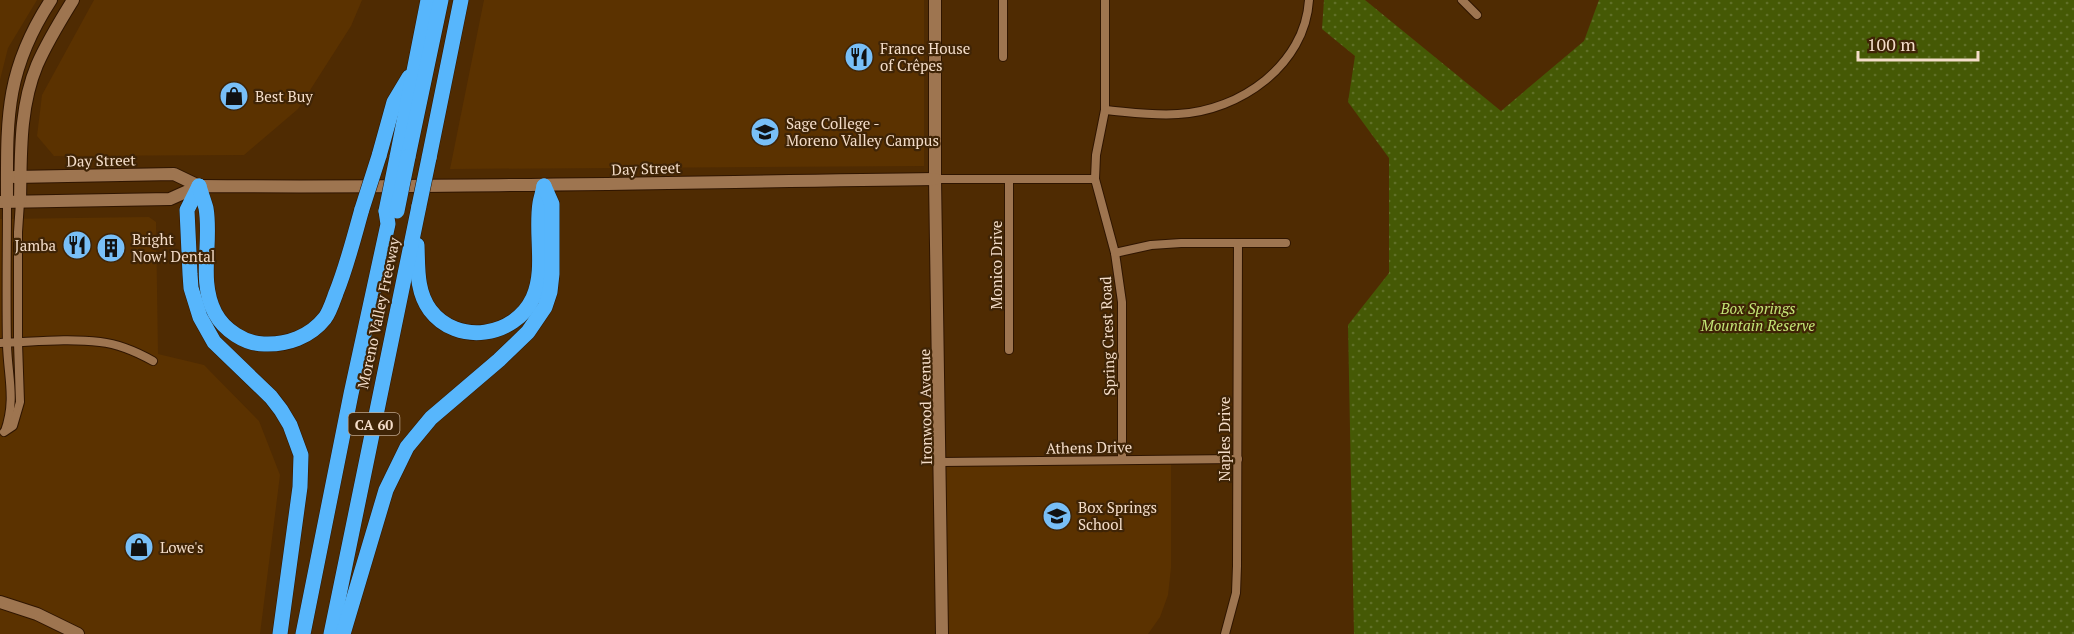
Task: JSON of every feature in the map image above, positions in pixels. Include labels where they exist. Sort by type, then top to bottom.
[{"type":"highway","name":"Moreno Valley Freeway","points":[[303,634],[351,394],[403,157],[414,67],[428,0]]},
{"type":"highway","points":[[403,157],[441,0]]},
{"type":"highway","name":"Moreno Valley Freeway","points":[[331,634],[461,0]]},
{"type":"highway","points":[[199,186],[206,209],[207,282],[214,312],[237,335],[258,344],[284,343],[298,339],[312,331],[325,318],[342,277],[394,102],[414,67]]},
{"type":"highway","points":[[199,186],[187,210],[190,274],[195,304],[214,342],[281,410],[290,425],[301,455],[300,487],[280,634]]},
{"type":"highway","points":[[418,210],[418,274],[420,290],[426,303],[439,320],[448,326],[465,332],[488,333],[515,322],[524,312],[537,288],[540,205],[544,186]]},
{"type":"highway","points":[[343,634],[383,500],[407,447],[431,418],[528,332],[545,307],[552,274],[552,204],[544,186]]},
{"type":"main road","points":[[4,202],[7,121],[17,67],[29,37],[51,0]]},
{"type":"main road","points":[[20,202],[22,133],[31,84],[46,46],[73,0]]},
{"type":"main road","name":"Ironwood Avenue","points":[[935,0],[935,179],[942,634]]},
{"type":"main road","name":"Day Street","points":[[4,177],[174,174],[199,186],[544,186],[713,181],[935,179]]},
{"type":"main road","name":"Day Street","points":[[4,202],[170,200],[199,186]]},
{"type":"main road","points":[[0,602],[37,614],[78,634]]},
{"type":"street","points":[[1003,0],[1003,57]]},
{"type":"street","name":"Spring Crest Road","points":[[1105,0],[1105,110],[1096,155],[1095,179],[1115,254],[1122,302],[1122,460]]},
{"type":"street","points":[[1105,110],[1177,115],[1200,112],[1224,105],[1272,75],[1289,57],[1300,38],[1308,13],[1309,0]]},
{"type":"street","points":[[1462,0],[1477,15]]},
{"type":"street","name":"Day Street","points":[[935,179],[1095,179]]},
{"type":"street","name":"Monico Drive","points":[[1009,350],[1010,180]]},
{"type":"street","points":[[4,202],[3,343],[12,399],[4,432],[13,426],[20,402],[18,232],[20,202]]},
{"type":"street","name":"Naples Drive","points":[[1225,634],[1236,593],[1239,243]]},
{"type":"street","points":[[1115,254],[1161,245],[1286,243]]},
{"type":"street","points":[[3,343],[100,342],[134,351],[153,361]]},
{"type":"street","name":"Athens Drive","points":[[941,462],[1238,459]]},
{"type":"shaded area","points":[[0,0],[37,0],[8,48],[0,80]]},
{"type":"shaded area","points":[[94,0],[362,0],[351,26],[298,109],[244,155],[54,156],[37,136],[42,95]]},
{"type":"shaded area","points":[[484,0],[924,0],[924,166],[450,169]]},
{"type":"shaded area","points":[[149,217],[156,222],[158,354],[204,365],[259,421],[280,475],[260,634],[0,634],[0,219]]},
{"type":"shaded area","name":"Box Springs School","points":[[1171,461],[1171,568],[1168,595],[1160,617],[1148,634],[944,634],[943,464]]},
{"type":"green space","name":"Box Springs Mountain Reserve","points":[[1324,0],[1365,0],[1501,111],[1584,41],[1599,0],[2074,0],[2074,634],[1354,634],[1348,325],[1389,273],[1389,158],[1348,102],[1355,56],[1322,29]]},
{"type":"place","name":"France House of Crêpes","points":[[859,57]]},
{"type":"place","name":"Best Buy","points":[[234,96]]},
{"type":"place","name":"Sage College - Moreno Valley Campus","points":[[765,132]]},
{"type":"place","name":"Jamba","points":[[77,245]]},
{"type":"place","name":"Bright Now! Dental","points":[[111,248]]},
{"type":"place","name":"Box Springs School","points":[[1057,516]]},
{"type":"place","name":"Lowe's","points":[[139,547]]}]
